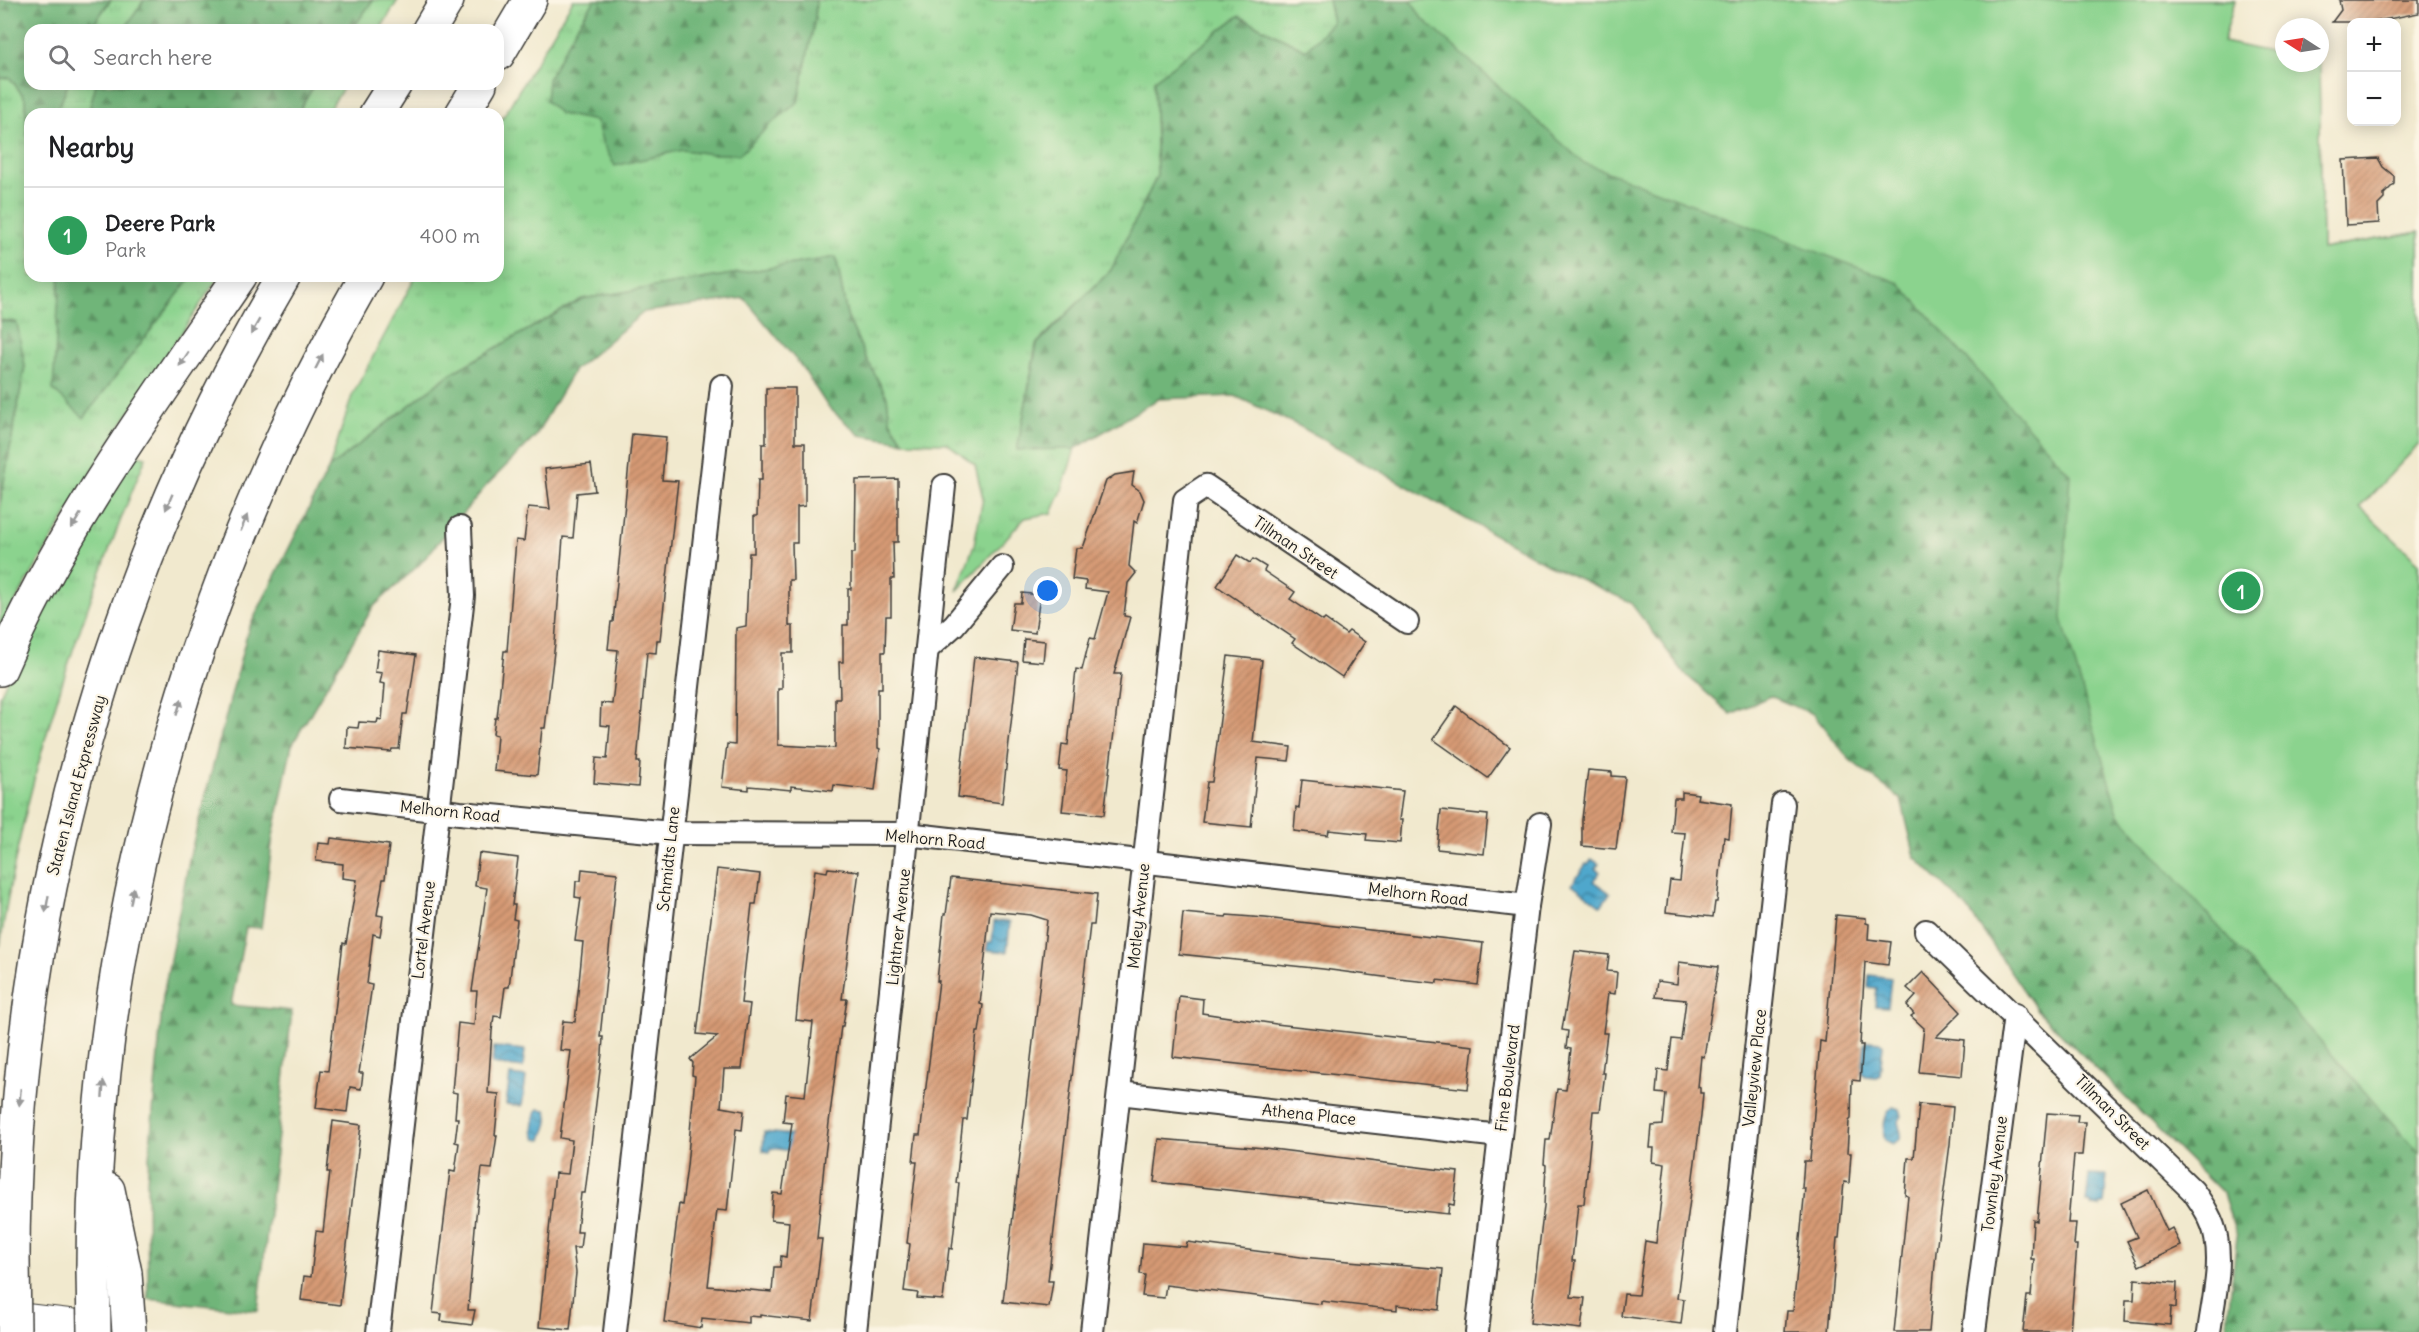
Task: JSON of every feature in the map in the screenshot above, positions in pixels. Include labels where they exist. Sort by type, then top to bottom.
[{"type":"highway","points":[[433,24],[447,0]]},
{"type":"highway","points":[[504,44],[530,0]]},
{"type":"highway","points":[[380,108],[391,90]]},
{"type":"highway","points":[[466,108],[476,90]]},
{"type":"highway","points":[[0,669],[39,584],[77,519],[236,282]]},
{"type":"highway","name":"Staten Island Expressway","points":[[14,1332],[13,1258],[16,1152],[28,1022],[52,877],[77,771],[118,635],[170,500],[226,380],[281,282]]},
{"type":"highway","points":[[94,1332],[93,1269],[99,1147],[109,1040],[132,897],[156,789],[186,684],[221,582],[266,472],[321,357],[363,282]]},
{"type":"highway","points":[[99,1147],[125,1273],[130,1332]]},
{"type":"main road","points":[[0,1317],[130,1332]]},
{"type":"street","name":"Schmidts Lane","points":[[615,1332],[722,386]]},
{"type":"street","name":"Lightner Avenue","points":[[855,1332],[944,486]]},
{"type":"street","name":"Tillman Street","points":[[1185,500],[1206,486],[1407,622]]},
{"type":"street","name":"Motley Avenue","points":[[1092,1332],[1185,500]]},
{"type":"street","name":"Lortel Avenue","points":[[378,1332],[463,596],[460,528]]},
{"type":"street","points":[[927,649],[954,625],[1002,567]]},
{"type":"street","name":"Melhorn Road","points":[[341,799],[671,832],[907,834],[1527,906]]},
{"type":"street","name":"Valleyview Place","points":[[1725,1332],[1783,804]]},
{"type":"street","name":"Fine Boulevard","points":[[1477,1332],[1527,906],[1540,824]]},
{"type":"street","name":"Tillman Street","points":[[1926,931],[2193,1191],[2208,1214],[2217,1238],[2209,1332]]},
{"type":"street","name":"Townley Avenue","points":[[1974,1332],[2015,1016]]},
{"type":"street","name":"Athena Place","points":[[1119,1093],[1500,1136]]},
{"type":"green space","points":[[0,0],[111,0],[93,24],[24,24],[24,90],[66,90],[58,108],[26,108],[25,98],[10,78],[0,78]]},
{"type":"green space","points":[[111,0],[398,0],[384,24],[93,24]]},
{"type":"green space","points":[[144,0],[373,0],[356,24],[128,24]]},
{"type":"green space","points":[[573,0],[1328,0],[1333,22],[1306,50],[1239,16],[1154,80],[1157,176],[1111,270],[1036,344],[1018,449],[1075,449],[1061,493],[1052,513],[1025,518],[957,591],[974,545],[983,498],[975,465],[947,443],[904,442],[890,421],[887,397],[847,316],[836,257],[582,299],[450,374],[329,468],[352,396],[413,282],[504,282],[504,115]]},
{"type":"green space","points":[[595,0],[816,0],[815,19],[798,102],[740,154],[712,154],[682,150],[615,166],[603,144],[596,121],[560,114],[546,101],[548,79],[577,26]]},
{"type":"green space","points":[[1328,0],[2235,0],[2223,42],[2275,53],[2275,72],[2319,72],[2322,249],[2419,232],[2419,444],[2360,507],[2419,563],[2419,1332],[2226,1332],[2237,1236],[2223,1194],[2037,1010],[1967,908],[1915,857],[1901,799],[1850,760],[1813,714],[1770,696],[1731,714],[1685,674],[1630,602],[1547,564],[1299,426],[1235,396],[1158,399],[1075,449],[1017,450],[1037,344],[1111,270],[1157,176],[1154,80],[1239,16],[1306,50],[1333,22]]},
{"type":"green space","points":[[1411,0],[2235,0],[2223,42],[2275,53],[2275,72],[2319,72],[2322,249],[2419,232],[2419,444],[2360,507],[2419,563],[2419,1153],[2118,813],[2062,619],[2070,474],[1899,283],[1584,163],[1421,17]]},
{"type":"green space","points":[[0,78],[10,78],[25,98],[24,282],[215,282],[106,448],[0,628],[0,503],[25,366],[16,322],[0,320]]},
{"type":"green space","points":[[66,90],[342,90],[330,108],[58,108]]},
{"type":"green space","points":[[94,90],[311,90],[301,108],[90,108]]},
{"type":"green space","points":[[836,257],[847,316],[887,397],[890,421],[904,442],[860,435],[828,407],[802,367],[744,298],[644,312],[574,370],[535,437],[486,486],[420,564],[373,607],[292,745],[273,836],[261,928],[246,927],[231,1005],[292,1011],[258,1311],[148,1299],[147,1181],[163,996],[190,855],[248,630],[329,468],[450,374],[582,299]]},
{"type":"green space","points":[[60,282],[187,282],[84,418],[53,390]]},
{"type":"green space","points":[[0,321],[17,323],[25,366],[0,503]]},
{"type":"green space","points":[[133,454],[146,457],[99,576],[58,698],[24,821],[10,884],[0,947],[0,696],[30,628]]},
{"type":"water","points":[[1592,859],[1599,864],[1595,869],[1600,872],[1593,881],[1610,893],[1601,906],[1572,884]]},
{"type":"water","points":[[994,921],[1010,922],[1007,952],[987,950],[988,942],[992,942]]},
{"type":"water","points":[[1869,975],[1891,978],[1888,1007],[1875,1006],[1877,988],[1868,987]]},
{"type":"water","points":[[1868,1041],[1881,1042],[1883,1045],[1880,1075],[1876,1077],[1865,1076],[1862,1073],[1865,1043]]},
{"type":"water","points":[[494,1047],[525,1050],[523,1068],[492,1064]]},
{"type":"water","points":[[510,1075],[526,1077],[522,1106],[506,1104]]},
{"type":"water","points":[[1893,1107],[1900,1109],[1902,1116],[1898,1122],[1900,1139],[1893,1144],[1885,1140],[1884,1132],[1886,1118]]},
{"type":"water","points":[[539,1109],[546,1110],[548,1114],[542,1140],[536,1139],[533,1131],[535,1113]]},
{"type":"water","points":[[764,1132],[793,1135],[791,1151],[771,1148],[770,1152],[763,1151]]},
{"type":"water","points":[[2089,1175],[2107,1176],[2104,1204],[2100,1204],[2100,1207],[2086,1203]]},
{"type":"building","points":[[2339,0],[2419,0],[2419,13],[2393,18],[2347,18],[2347,22],[2332,22],[2341,10]]},
{"type":"building","points":[[2378,158],[2383,167],[2394,176],[2394,184],[2384,194],[2384,199],[2378,205],[2379,223],[2346,225],[2343,160]]},
{"type":"building","points":[[766,388],[795,388],[795,443],[805,443],[805,506],[797,507],[797,543],[792,543],[793,580],[789,580],[789,626],[793,626],[793,653],[782,653],[782,689],[778,689],[778,745],[835,748],[835,698],[840,698],[839,662],[843,662],[843,625],[848,625],[851,553],[855,553],[856,480],[898,479],[898,542],[893,542],[894,579],[891,579],[891,616],[886,616],[885,652],[882,652],[882,688],[878,688],[878,748],[880,749],[875,790],[834,785],[833,791],[791,786],[791,790],[749,786],[749,790],[722,787],[727,744],[735,745],[736,628],[746,626],[749,553],[754,553],[754,516],[757,516],[758,480],[762,480],[762,444],[766,444]]},
{"type":"building","points":[[632,434],[666,437],[662,480],[678,481],[660,640],[657,640],[656,653],[647,652],[637,762],[640,762],[638,787],[594,783],[596,758],[607,759],[610,726],[600,725],[601,703],[612,704],[618,650],[608,649],[611,622],[613,622]]},
{"type":"building","points":[[591,464],[595,491],[577,493],[573,538],[563,537],[555,643],[537,775],[494,771],[497,735],[493,734],[495,718],[497,718],[504,651],[507,651],[516,540],[524,541],[528,507],[550,509],[545,469]]},
{"type":"building","points":[[1134,472],[1132,485],[1140,491],[1144,500],[1137,523],[1134,521],[1129,566],[1136,573],[1128,583],[1124,616],[1130,617],[1114,674],[1121,674],[1104,815],[1062,811],[1067,771],[1059,770],[1062,744],[1068,745],[1076,669],[1082,670],[1090,638],[1095,639],[1108,592],[1085,589],[1086,581],[1072,579],[1076,548],[1083,548],[1106,481],[1115,475]]},
{"type":"building","points":[[1237,555],[1250,563],[1253,559],[1266,567],[1264,571],[1295,592],[1290,599],[1323,621],[1325,619],[1346,634],[1349,631],[1365,642],[1342,677],[1292,643],[1295,639],[1217,586]]},
{"type":"building","points":[[1022,593],[1040,595],[1035,633],[1010,630],[1014,603],[1021,603]]},
{"type":"building","points":[[1024,639],[1045,641],[1043,662],[1022,660]]},
{"type":"building","points":[[378,650],[416,655],[407,714],[403,714],[399,749],[392,749],[391,752],[346,748],[347,727],[358,728],[359,722],[377,723],[378,719],[382,720],[385,684],[380,683],[382,673],[375,672]]},
{"type":"building","points":[[1228,656],[1262,660],[1253,742],[1291,747],[1289,761],[1258,758],[1251,827],[1202,822],[1207,782],[1212,782]]},
{"type":"building","points":[[974,657],[1018,662],[1002,803],[958,797]]},
{"type":"building","points":[[1456,706],[1510,747],[1488,778],[1433,739]]},
{"type":"building","points":[[1588,770],[1612,772],[1612,776],[1625,777],[1616,849],[1582,846],[1582,819]]},
{"type":"building","points":[[1302,780],[1403,791],[1399,820],[1402,820],[1400,843],[1366,840],[1367,834],[1329,830],[1328,835],[1294,831]]},
{"type":"building","points":[[1682,792],[1698,794],[1697,799],[1732,804],[1729,838],[1724,837],[1717,902],[1715,902],[1713,917],[1666,912],[1670,880],[1680,881],[1685,833],[1671,832],[1674,798],[1682,798]]},
{"type":"building","points":[[1441,810],[1488,815],[1484,854],[1437,849]]},
{"type":"building","points":[[331,838],[389,845],[385,879],[383,879],[377,915],[383,916],[380,936],[373,934],[367,984],[372,985],[359,1073],[363,1073],[361,1089],[350,1087],[347,1112],[316,1108],[321,1070],[328,1071],[343,943],[346,944],[357,880],[342,878],[343,864],[316,861],[318,843],[330,844]]},
{"type":"building","points":[[479,853],[518,858],[512,905],[515,905],[513,919],[517,920],[509,987],[505,987],[501,1017],[494,1016],[492,1031],[488,1093],[499,1094],[495,1135],[497,1135],[492,1169],[482,1168],[468,1310],[475,1310],[472,1325],[441,1321],[442,1314],[433,1313],[450,1171],[455,1172],[459,1143],[455,1142],[458,1118],[455,1118],[457,1093],[452,1092],[458,1023],[474,1025],[477,991],[472,991],[487,888],[475,886]]},
{"type":"building","points":[[828,868],[859,871],[842,999],[847,999],[843,1026],[841,1026],[825,1155],[817,1239],[822,1239],[812,1321],[760,1315],[760,1317],[749,1316],[749,1323],[702,1318],[701,1328],[664,1322],[679,1204],[682,1205],[687,1166],[695,1076],[692,1075],[693,1063],[690,1059],[718,1036],[697,1034],[717,869],[760,874],[756,904],[752,904],[741,1003],[750,1004],[742,1069],[724,1069],[721,1107],[744,1111],[742,1130],[736,1129],[727,1211],[717,1210],[708,1286],[772,1292],[774,1267],[780,1267],[781,1256],[786,1257],[789,1222],[771,1220],[773,1193],[782,1194],[792,1123],[783,1122],[786,1094],[805,1096],[813,1022],[796,1020],[800,979],[815,870],[827,872]]},
{"type":"building","points":[[582,869],[617,873],[600,1037],[603,1037],[602,1054],[585,1193],[581,1193],[577,1232],[582,1232],[580,1248],[573,1248],[576,1273],[570,1330],[539,1327],[555,1173],[568,1174],[572,1140],[560,1138],[571,1051],[560,1050],[563,1021],[575,1022],[583,942],[575,941],[581,898],[575,897],[576,881],[581,881]]},
{"type":"building","points":[[951,878],[1097,894],[1094,925],[1090,925],[1048,1281],[1053,1281],[1049,1307],[1003,1302],[1047,920],[1031,915],[990,911],[980,1004],[983,1005],[979,1032],[977,1032],[967,1120],[963,1120],[952,1249],[949,1248],[943,1300],[917,1298],[918,1293],[904,1291],[910,1244],[907,1243],[917,1162],[913,1162],[916,1135],[920,1135],[939,981],[937,981],[944,914],[946,914]]},
{"type":"building","points":[[1183,913],[1265,918],[1483,943],[1478,985],[1437,980],[1437,983],[1179,954]]},
{"type":"building","points":[[1836,915],[1866,918],[1866,923],[1869,924],[1868,939],[1891,942],[1888,965],[1865,962],[1860,1081],[1852,1080],[1847,1153],[1851,1153],[1849,1183],[1844,1182],[1829,1332],[1785,1332],[1787,1311],[1793,1311],[1805,1188],[1802,1188],[1804,1161],[1810,1161],[1820,1041],[1825,1042]]},
{"type":"building","points":[[1575,951],[1609,955],[1607,971],[1617,972],[1615,994],[1608,993],[1603,1033],[1607,1033],[1602,1073],[1605,1073],[1600,1111],[1593,1111],[1584,1204],[1578,1204],[1572,1261],[1575,1261],[1571,1297],[1585,1298],[1581,1329],[1530,1323],[1544,1206],[1546,1140],[1550,1140],[1557,1089],[1566,1090],[1571,1049],[1566,1048],[1568,1031],[1562,1030]]},
{"type":"building","points":[[1679,962],[1718,967],[1704,1057],[1701,1056],[1698,1087],[1700,1093],[1703,1093],[1701,1116],[1677,1298],[1684,1299],[1681,1324],[1621,1316],[1624,1294],[1638,1295],[1645,1241],[1656,1243],[1665,1164],[1653,1162],[1654,1148],[1650,1148],[1652,1126],[1663,1125],[1666,1094],[1656,1093],[1658,1070],[1668,1071],[1672,1039],[1681,1040],[1686,1000],[1655,997],[1657,981],[1677,984]]},
{"type":"building","points":[[1923,972],[1961,1012],[1936,1037],[1965,1040],[1962,1076],[1919,1072],[1924,1028],[1911,1016],[1914,1014],[1907,1006],[1916,996],[1907,988]]},
{"type":"building","points":[[1179,996],[1203,999],[1202,1013],[1276,1024],[1473,1046],[1468,1089],[1173,1057]]},
{"type":"building","points":[[1919,1104],[1953,1107],[1950,1144],[1936,1252],[1929,1332],[1894,1332],[1908,1196],[1905,1195],[1908,1158],[1914,1158]]},
{"type":"building","points":[[2047,1113],[2078,1115],[2077,1122],[2085,1122],[2082,1155],[2074,1155],[2068,1223],[2076,1223],[2074,1245],[2077,1245],[2070,1332],[2023,1332],[2027,1296],[2031,1296],[2034,1259],[2031,1259],[2033,1220],[2037,1221]]},
{"type":"building","points":[[333,1121],[361,1125],[340,1305],[301,1300],[304,1276],[311,1277],[316,1231],[323,1232]]},
{"type":"building","points":[[1159,1139],[1264,1148],[1458,1172],[1454,1205],[1449,1204],[1448,1214],[1154,1182]]},
{"type":"building","points":[[2148,1190],[2167,1231],[2172,1228],[2181,1246],[2139,1266],[2127,1241],[2137,1237],[2121,1203]]},
{"type":"building","points":[[1187,1242],[1301,1257],[1443,1269],[1439,1310],[1397,1305],[1397,1310],[1321,1301],[1321,1304],[1166,1285],[1164,1298],[1142,1296],[1145,1275],[1140,1274],[1143,1243],[1186,1247]]},
{"type":"building","points":[[2135,1279],[2177,1283],[2176,1308],[2171,1307],[2170,1325],[2125,1321],[2126,1300],[2134,1300]]},
{"type":"place","name":"Deere Park","points":[[2241,591]]}]
